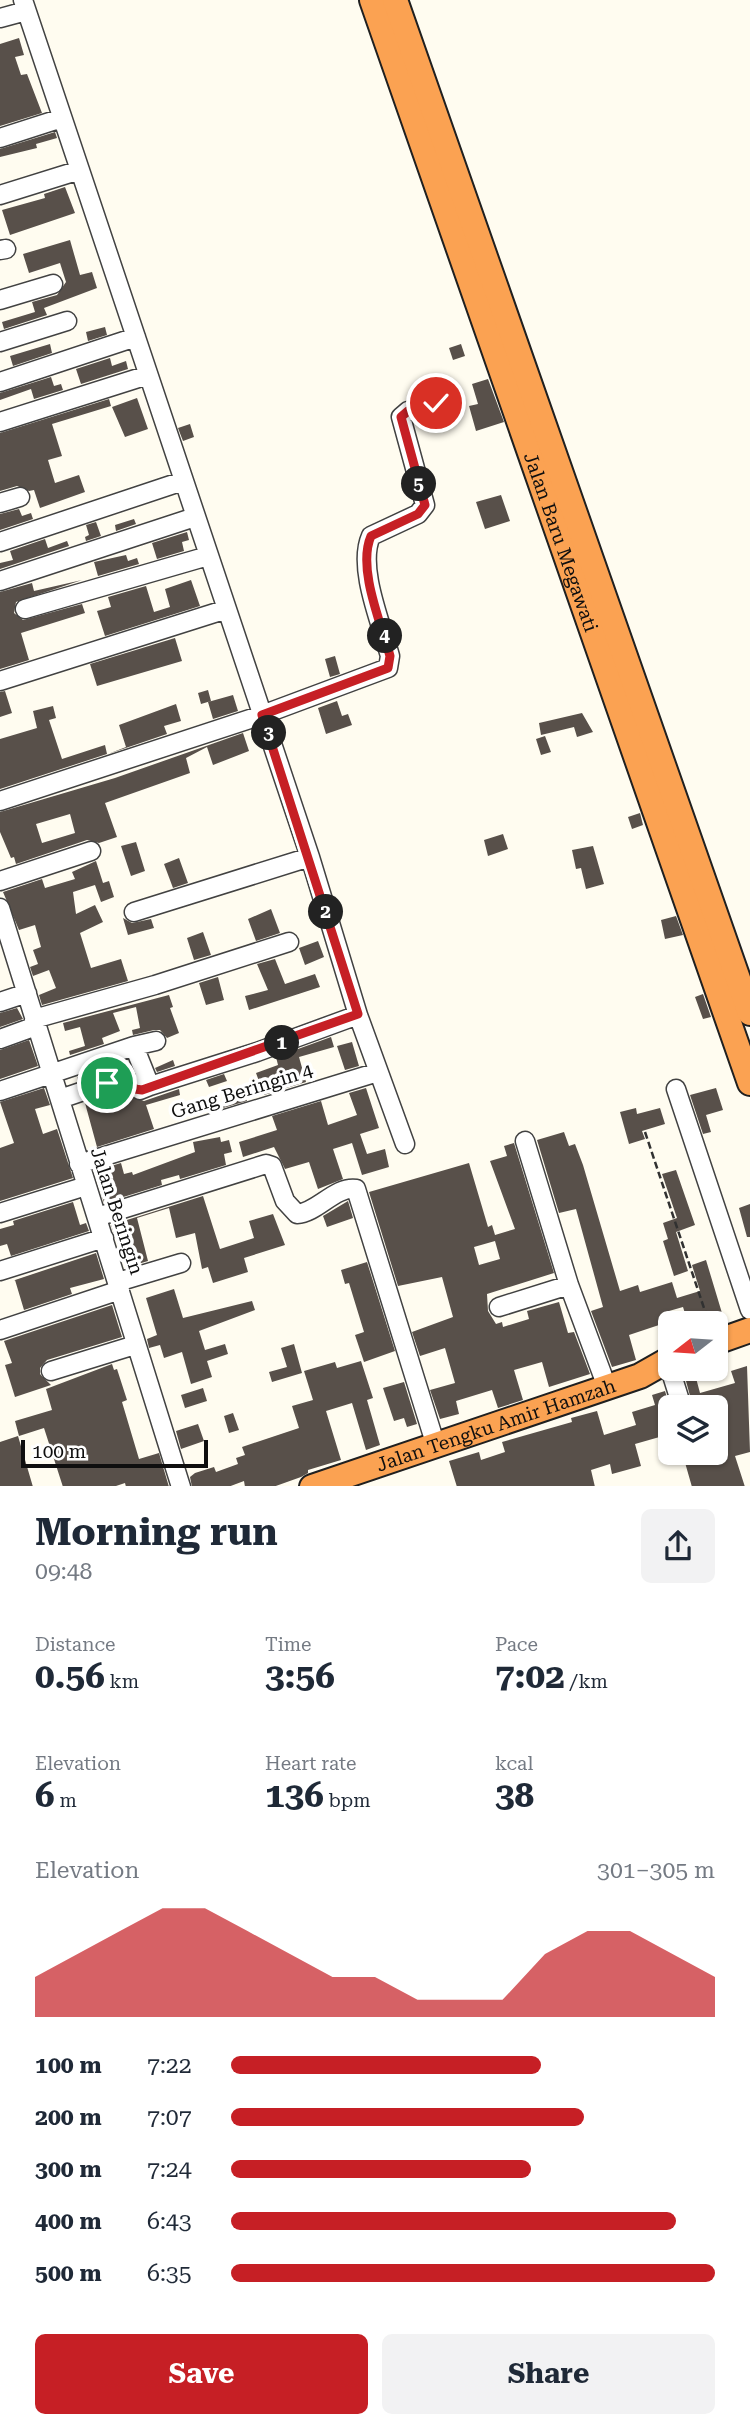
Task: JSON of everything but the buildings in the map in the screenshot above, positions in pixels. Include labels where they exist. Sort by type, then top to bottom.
[{"type":"highway","name":"Jalan Baru Megawati","points":[[372,0],[647,751],[675,793],[750,1013]]},
{"type":"highway","name":"Jalan Baru Megawati","points":[[396,0],[647,751],[651,800],[750,1083]]},
{"type":"highway","points":[[651,800],[675,793]]},
{"type":"highway","points":[[728,1338],[750,1330]]},
{"type":"highway","points":[[728,1354],[750,1346]]},
{"type":"highway","name":"Jalan Tengku Amir Hamzah","points":[[312,1486],[658,1372]]},
{"type":"street","points":[[0,18],[25,5],[224,610],[310,857],[358,1014],[405,1144]]},
{"type":"street","points":[[0,138],[62,118]]},
{"type":"street","points":[[0,195],[80,170]]},
{"type":"street","points":[[0,300],[53,284]]},
{"type":"street","points":[[0,342],[67,321]]},
{"type":"street","points":[[0,382],[136,337]]},
{"type":"street","points":[[0,422],[148,375]]},
{"type":"street","points":[[0,801],[262,715],[388,668],[390,656],[366,569],[367,545],[371,536],[418,514],[425,505],[401,417],[408,411],[436,403]]},
{"type":"street","points":[[0,542],[183,481]]},
{"type":"street","points":[[0,503],[19,497]]},
{"type":"street","points":[[0,581],[195,517]]},
{"type":"street","points":[[25,609],[208,556]]},
{"type":"street","points":[[0,681],[224,610]]},
{"type":"street","points":[[0,881],[91,851]]},
{"type":"street","points":[[134,912],[310,857]]},
{"type":"street","name":"Jalan Beringin","points":[[0,908],[181,1486]]},
{"type":"street","points":[[0,1039],[35,1023],[289,942]]},
{"type":"street","points":[[0,1002],[27,993]]},
{"type":"street","points":[[60,1099],[112,1081],[129,1081],[140,1090],[257,1052],[358,1014]]},
{"type":"street","points":[[0,1091],[156,1041]]},
{"type":"street","points":[[134,1046],[150,1086]]},
{"type":"street","name":"Gang Beringin 4","points":[[79,1164],[378,1072]]},
{"type":"street","points":[[677,1089],[750,1310]]},
{"type":"street","points":[[526,1141],[569,1285],[607,1387]]},
{"type":"street","points":[[97,1217],[266,1164],[272,1166],[288,1208],[297,1214],[307,1213],[345,1191],[356,1189],[436,1446]]},
{"type":"street","points":[[0,1213],[86,1186]]},
{"type":"street","points":[[0,1271],[104,1238]]},
{"type":"street","points":[[0,1330],[181,1263]]},
{"type":"street","points":[[499,1307],[569,1285]]},
{"type":"street","points":[[51,1371],[135,1345]]},
{"type":"path","points":[[645,1132],[705,1311]]},
{"type":"route","points":[[107,1083],[129,1081],[135,1089],[147,1089],[358,1014],[310,857],[262,715],[384,672],[391,664],[366,569],[367,545],[371,536],[418,514],[425,505],[401,417],[408,411],[436,403]]}]
